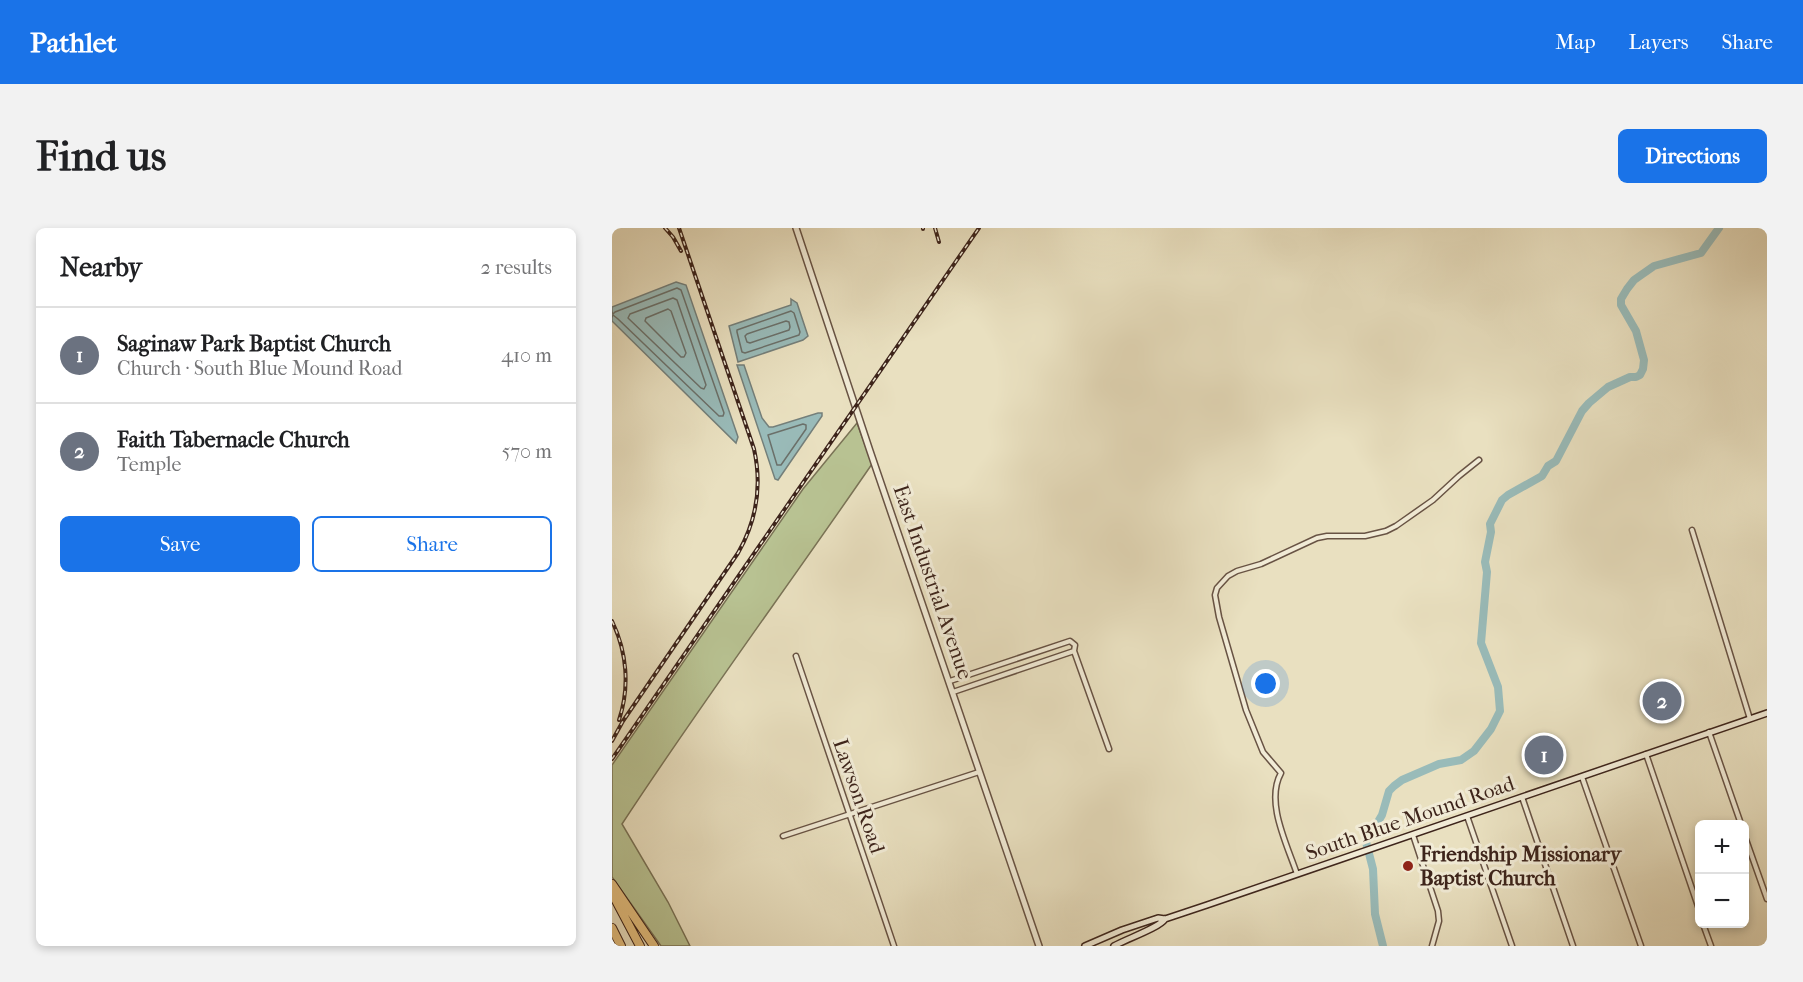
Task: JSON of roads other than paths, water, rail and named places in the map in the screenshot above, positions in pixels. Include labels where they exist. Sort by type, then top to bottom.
[{"type":"highway","points":[[612,884],[654,946]]},
{"type":"highway","points":[[612,893],[640,946]]},
{"type":"highway","points":[[612,928],[621,946]]},
{"type":"main road","name":"East Industrial Avenue","points":[[796,228],[1039,946]]},
{"type":"main road","name":"South Blue Mound Road","points":[[1085,946],[1122,930],[1158,918],[1165,919],[1767,713]]},
{"type":"main road","name":"South Blue Mound Road","points":[[1114,946],[1161,925],[1165,919]]},
{"type":"street","points":[[1297,874],[1274,798],[1274,787],[1281,773],[1263,752],[1246,710],[1219,617],[1215,595],[1217,588],[1228,576],[1237,571],[1261,564],[1317,538],[1365,536],[1386,531],[1433,500],[1479,460]]},
{"type":"street","points":[[1692,530],[1750,719]]},
{"type":"street","points":[[950,681],[1070,640],[1075,645],[1074,651],[1109,749]]},
{"type":"street","points":[[953,692],[1074,651]]},
{"type":"street","name":"Lawson Road","points":[[796,656],[894,946]]},
{"type":"street","points":[[1709,732],[1739,820]]},
{"type":"street","points":[[1646,754],[1695,897]]},
{"type":"street","points":[[783,836],[980,772]]},
{"type":"street","points":[[1581,776],[1641,946]]},
{"type":"street","points":[[1522,796],[1573,946]]},
{"type":"street","points":[[1467,815],[1512,946]]},
{"type":"street","points":[[1413,834],[1438,911],[1432,946]]},
{"type":"street","points":[[1749,848],[1767,899]]},
{"type":"street","points":[[1705,928],[1712,946]]},
{"type":"water","points":[[676,282],[686,285],[738,437],[736,443],[612,321],[612,307]]},
{"type":"water","points":[[791,299],[797,303],[808,336],[803,340],[738,362],[729,326],[791,305]]},
{"type":"water","points":[[737,365],[744,365],[762,418],[769,427],[822,413],[778,480],[775,479]]},
{"type":"waterway","points":[[1383,946],[1375,914],[1373,869],[1366,842],[1382,815],[1389,791],[1402,780],[1439,764],[1461,760],[1474,751],[1491,729],[1500,711],[1498,687],[1481,643],[1487,572],[1485,562],[1491,532],[1490,524],[1502,500],[1542,476],[1548,466],[1556,461],[1582,411],[1589,403],[1608,387],[1640,375],[1644,360],[1636,331],[1621,305],[1621,299],[1627,289],[1634,280],[1654,266],[1701,253],[1719,228]]},
{"type":"railway","points":[[665,228],[681,251]]},
{"type":"railway","points":[[612,741],[623,721],[738,553],[750,528],[756,502],[758,476],[754,449],[679,228]]},
{"type":"railway","points":[[935,228],[939,242]]},
{"type":"railway","points":[[612,759],[979,228]]},
{"type":"railway","points":[[612,621],[624,657],[626,682],[619,720]]},
{"type":"place","name":"Faith Tabernacle Church","points":[[1662,701]]},
{"type":"place","name":"Saginaw Park Baptist Church","points":[[1544,755]]},
{"type":"place","name":"Friendship Missionary Baptist Church","points":[[1408,866]]}]
